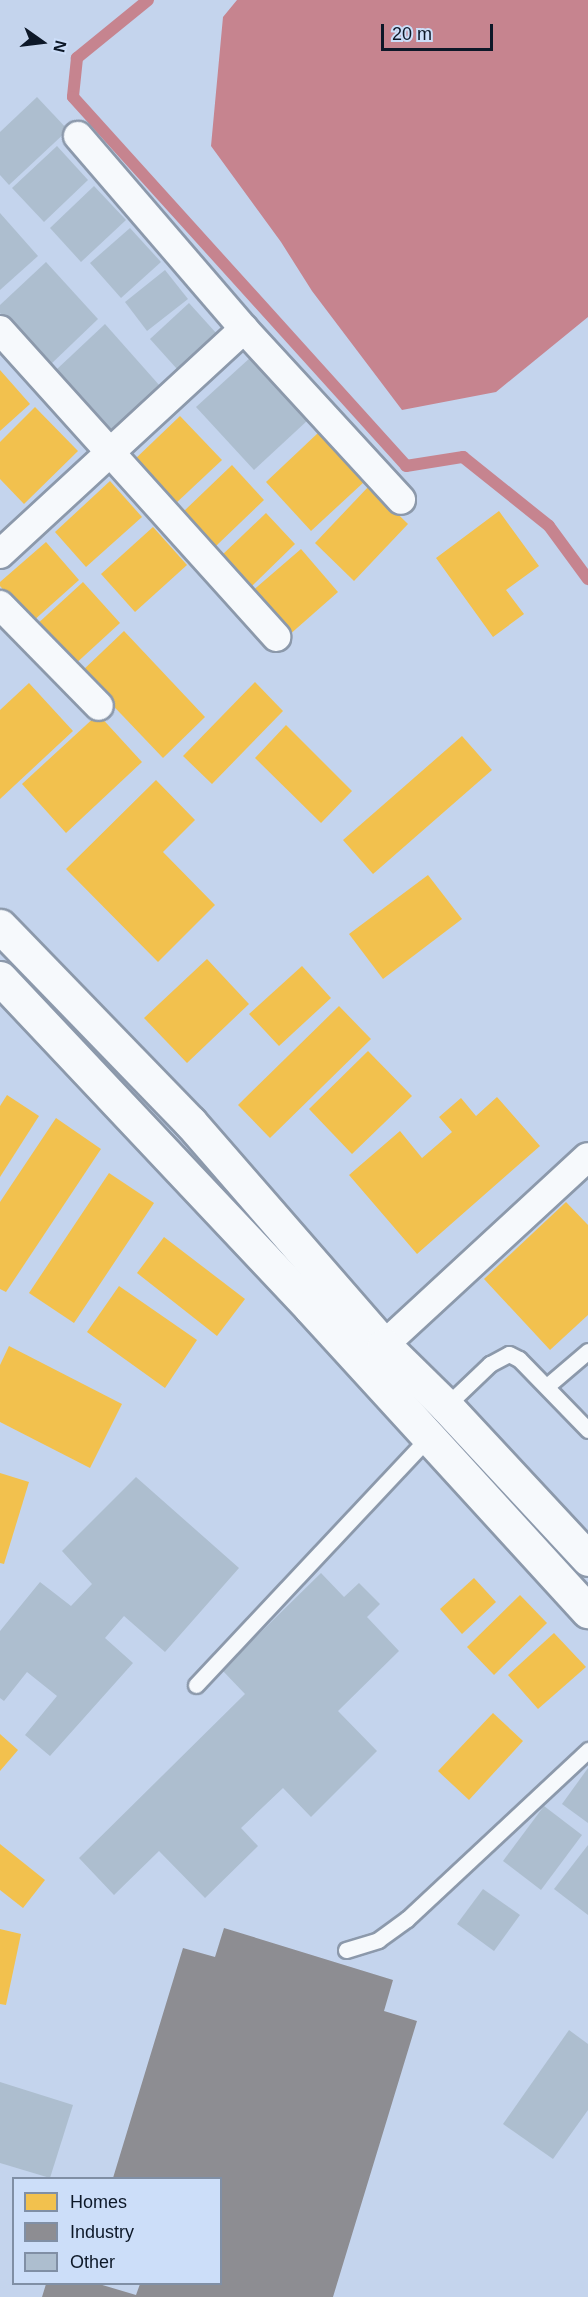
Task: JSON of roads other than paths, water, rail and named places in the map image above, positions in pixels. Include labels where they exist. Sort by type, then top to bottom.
[{"type":"highway","points":[[0,926],[190,1122],[384,1345],[446,1406],[588,1559]]},
{"type":"highway","points":[[0,978],[302,1298],[588,1611]]},
{"type":"street","points":[[78,136],[244,329],[401,500]]},
{"type":"street","points":[[0,554],[244,329]]},
{"type":"street","points":[[0,330],[276,637]]},
{"type":"street","points":[[0,605],[99,706]]},
{"type":"street","points":[[384,1345],[588,1157]]},
{"type":"lane","points":[[547,1386],[588,1351]]},
{"type":"lane","points":[[446,1406],[490,1364],[509,1354],[519,1359],[588,1430]]},
{"type":"lane","points":[[196,1685],[428,1438]]},
{"type":"lane","points":[[346,1950],[378,1940],[407,1919],[588,1750]]},
{"type":"waterway","points":[[148,0],[77,58],[73,97],[406,466],[463,457],[549,526],[588,579]]}]
